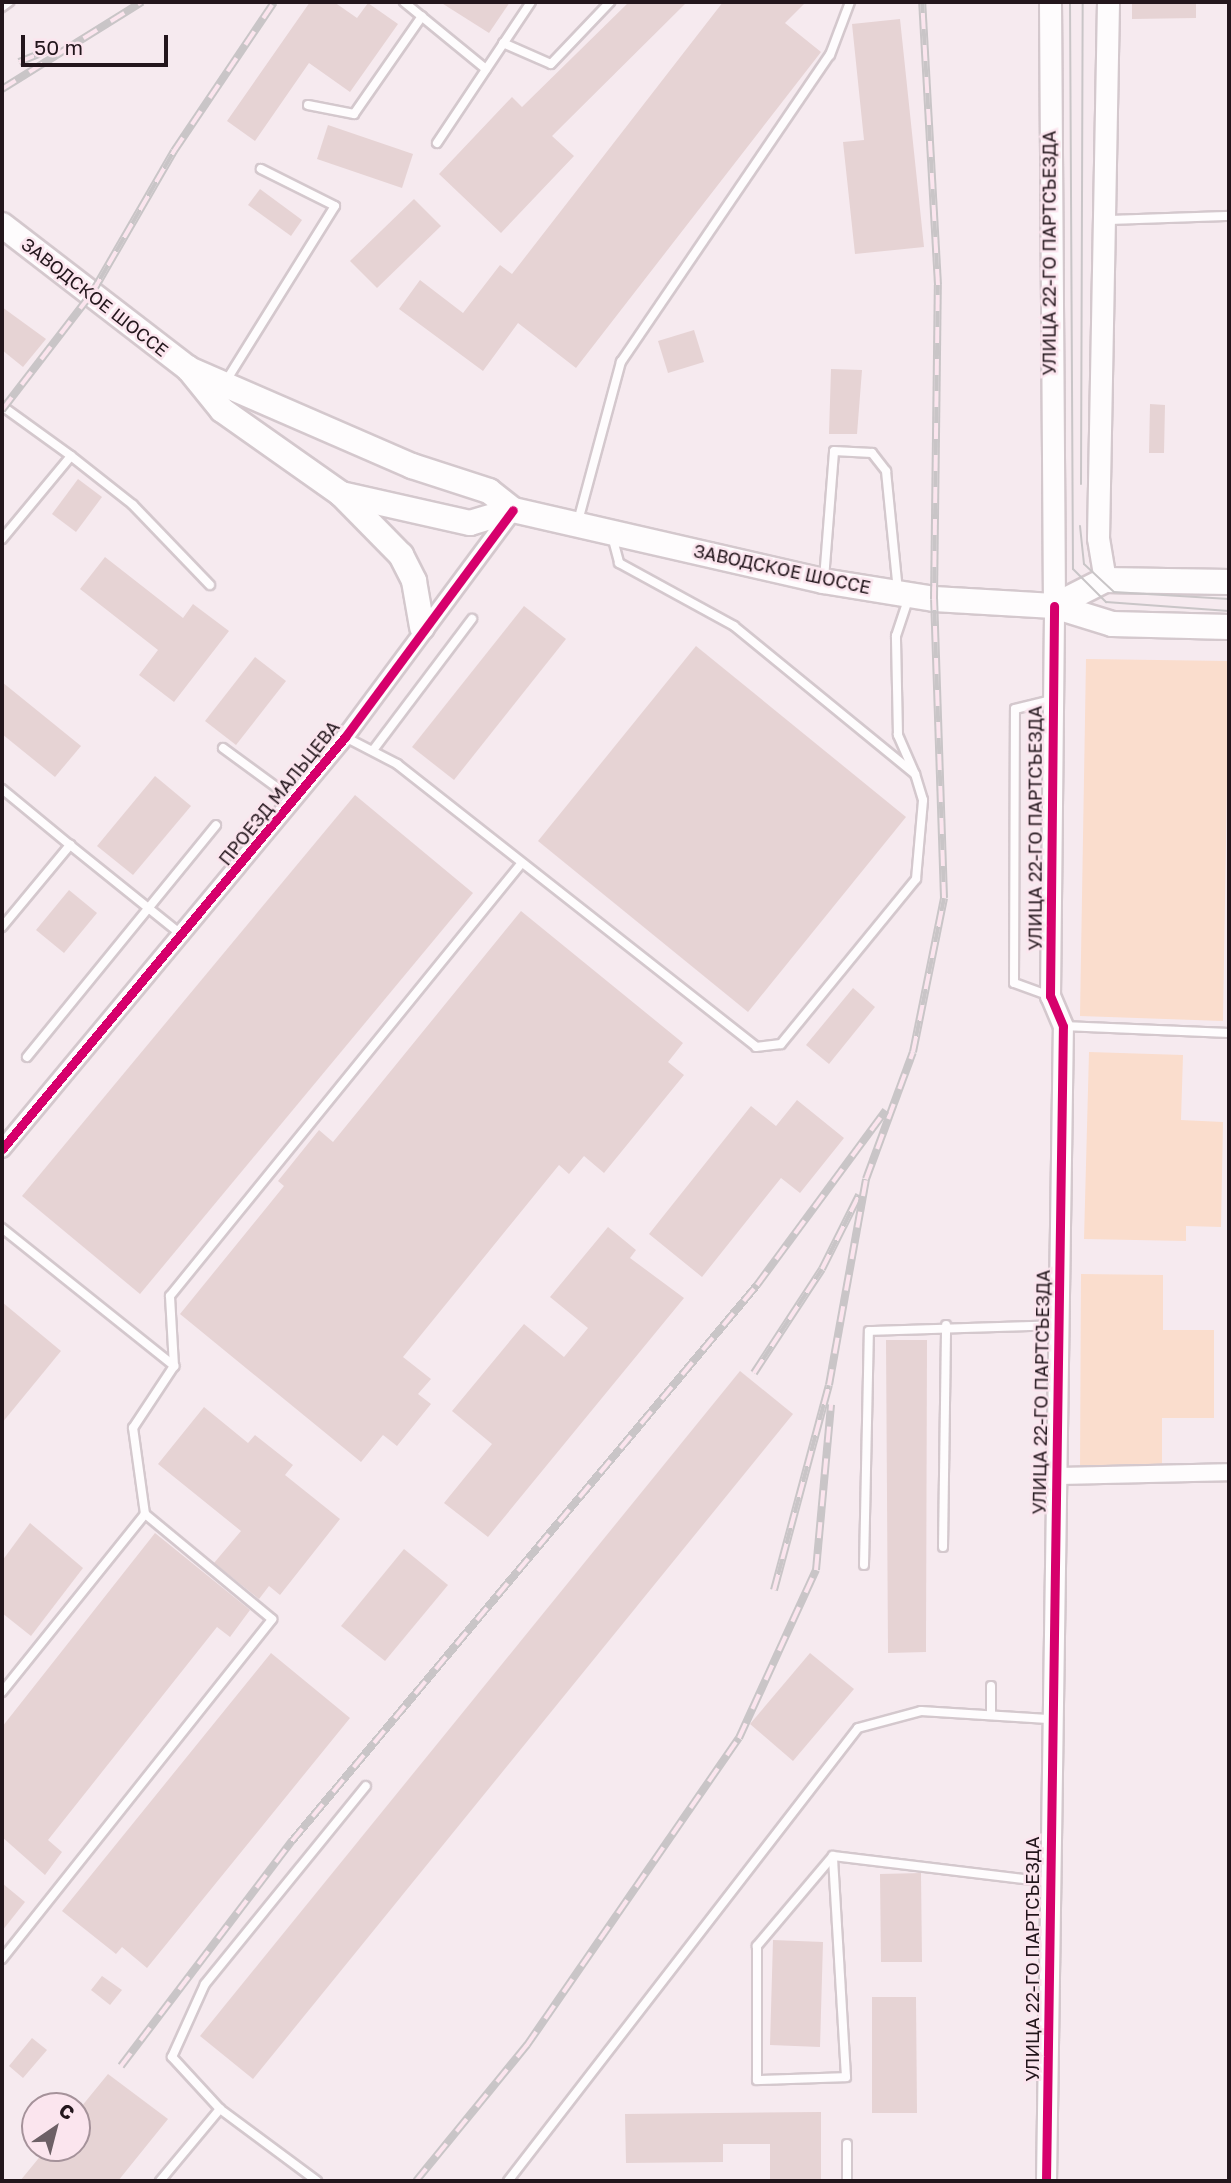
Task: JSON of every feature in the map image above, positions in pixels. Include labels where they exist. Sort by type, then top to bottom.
[{"type":"main road","name":"УЛИЦА 22-ГО ПАРТСЪЕЗДА","points":[[1050,2],[1054,607]]},
{"type":"main road","points":[[1105,580],[1098,538],[1108,2]]},
{"type":"main road","name":"ЗАВОДСКОЕ ШОССЕ","points":[[2,225],[188,368],[222,410],[341,494],[470,523],[513,510]]},
{"type":"main road","name":"ЗАВОДСКОЕ ШОССЕ","points":[[188,368],[226,381],[293,417],[489,491],[513,510],[824,581],[1054,607],[1112,624],[1229,627]]},
{"type":"main road","points":[[341,494],[401,555],[414,581],[422,627]]},
{"type":"main road","points":[[1054,607],[1105,580],[1229,582]]},
{"type":"street","name":"ПРОЕЗД МАЛЬЦЕВА","points":[[2,1149],[184,936],[345,737],[422,627],[513,510]]},
{"type":"street","name":"УЛИЦА 22-ГО ПАРТСЪЕЗДА","points":[[1046,2181],[1048,1719],[1056,1476],[1063,1026],[1050,996],[1054,607]]},
{"type":"street","points":[[1056,1476],[1229,1472]]},
{"type":"lane","points":[[2,7],[9,2]]},
{"type":"lane","points":[[404,2],[486,69]]},
{"type":"lane","points":[[436,143],[531,2]]},
{"type":"lane","points":[[503,43],[551,64],[610,2]]},
{"type":"lane","points":[[577,523],[621,362],[830,55],[850,2]]},
{"type":"lane","points":[[308,105],[354,114],[422,16]]},
{"type":"lane","points":[[226,381],[335,206],[261,169]]},
{"type":"lane","points":[[1103,220],[1229,216]]},
{"type":"lane","points":[[2,406],[133,505],[210,585]]},
{"type":"lane","points":[[345,737],[374,748],[520,865],[756,1047],[781,1044],[916,879],[923,800],[898,735],[896,636],[904,592],[886,471],[872,453],[834,452],[824,581]]},
{"type":"lane","points":[[2,539],[71,456]]},
{"type":"lane","points":[[611,532],[619,563],[734,626],[915,774]]},
{"type":"lane","points":[[374,748],[472,619]]},
{"type":"lane","points":[[1050,996],[1014,983],[1014,764],[1015,709],[1051,700]]},
{"type":"lane","points":[[223,747],[294,800]]},
{"type":"lane","points":[[2,789],[184,936]]},
{"type":"lane","points":[[27,1057],[216,825]]},
{"type":"lane","points":[[2,927],[71,845]]},
{"type":"lane","points":[[2,1959],[272,1619],[145,1514],[133,1428],[174,1366],[170,1296],[520,865]]},
{"type":"lane","points":[[1063,1026],[1229,1033]]},
{"type":"lane","points":[[2,1228],[174,1366]]},
{"type":"lane","points":[[864,1565],[869,1331],[946,1325],[1059,1325]]},
{"type":"lane","points":[[943,1547],[946,1325]]},
{"type":"lane","points":[[2,1692],[145,1514]]},
{"type":"lane","points":[[991,1686],[991,1714]]},
{"type":"lane","points":[[508,2181],[858,1728],[921,1711],[1048,1719]]},
{"type":"lane","points":[[317,2181],[220,2109],[172,2057],[205,1984],[366,1786]]},
{"type":"lane","points":[[833,1856],[1048,1882]]},
{"type":"lane","points":[[833,1856],[846,2077],[757,2080],[757,1946],[833,1856]]},
{"type":"lane","points":[[160,2181],[220,2109]]},
{"type":"lane","points":[[846,2181],[847,2144]]},
{"type":"shaded area","points":[[1086,659],[1229,661],[1223,1021],[1080,1016]]},
{"type":"shaded area","points":[[1089,1052],[1183,1055],[1181,1120],[1223,1122],[1221,1227],[1186,1226],[1186,1241],[1084,1239]]},
{"type":"shaded area","points":[[1081,1274],[1163,1275],[1163,1330],[1214,1330],[1214,1418],[1162,1418],[1162,1470],[1080,1470]]},
{"type":"building","points":[[310,2],[334,2],[357,18],[368,3],[398,24],[350,92],[309,63],[255,141],[227,121]]},
{"type":"building","points":[[440,2],[510,2],[489,33]]},
{"type":"building","points":[[629,2],[687,2],[552,136],[574,156],[501,233],[439,174],[512,97],[522,107]]},
{"type":"building","points":[[723,2],[806,2],[785,23],[821,52],[576,368],[518,323],[483,371],[399,309],[420,280],[463,313],[500,265],[512,274]]},
{"type":"building","points":[[1132,2],[1196,2],[1196,18],[1132,19]]},
{"type":"building","points":[[900,19],[924,247],[855,254],[843,142],[864,140],[852,24]]},
{"type":"building","points":[[328,125],[413,154],[402,188],[317,159]]},
{"type":"building","points":[[260,189],[302,220],[291,236],[248,205]]},
{"type":"building","points":[[414,199],[441,226],[377,288],[350,261]]},
{"type":"building","points":[[2,307],[46,339],[23,367],[2,350]]},
{"type":"building","points":[[694,330],[704,362],[668,373],[658,341]]},
{"type":"building","points":[[831,369],[862,370],[857,434],[829,434]]},
{"type":"building","points":[[1150,404],[1165,405],[1164,453],[1149,453]]},
{"type":"building","points":[[78,479],[102,497],[76,532],[52,514]]},
{"type":"building","points":[[105,557],[183,618],[193,604],[229,631],[174,702],[139,675],[158,650],[80,589]]},
{"type":"building","points":[[524,606],[566,639],[454,780],[412,747]]},
{"type":"building","points":[[696,646],[906,817],[748,1012],[538,841]]},
{"type":"building","points":[[255,657],[286,681],[236,745],[205,721]]},
{"type":"building","points":[[2,682],[81,746],[55,777],[2,734]]},
{"type":"building","points":[[155,776],[191,806],[133,875],[97,846]]},
{"type":"building","points":[[355,795],[473,893],[140,1294],[22,1196]]},
{"type":"building","points":[[69,890],[97,913],[64,953],[36,930]]},
{"type":"building","points":[[521,911],[683,1043],[668,1062],[684,1075],[604,1173],[584,1156],[569,1174],[559,1165],[403,1357],[431,1379],[418,1394],[431,1404],[397,1446],[383,1435],[361,1462],[180,1314],[284,1186],[278,1181],[319,1130],[333,1142]]},
{"type":"building","points":[[853,988],[875,1007],[829,1064],[806,1045]]},
{"type":"building","points":[[797,1100],[844,1138],[800,1193],[781,1178],[702,1277],[649,1234],[751,1106],[776,1126]]},
{"type":"building","points":[[608,1227],[636,1250],[630,1258],[684,1298],[488,1537],[444,1503],[492,1444],[452,1411],[524,1324],[564,1357],[588,1328],[550,1297]]},
{"type":"building","points":[[2,1302],[61,1351],[2,1423]]},
{"type":"building","points":[[886,1340],[927,1340],[926,1652],[888,1653]]},
{"type":"building","points":[[740,1371],[793,1414],[253,2079],[200,2036]]},
{"type":"building","points":[[204,1407],[248,1443],[255,1435],[293,1465],[285,1475],[340,1519],[280,1595],[269,1586],[259,1599],[214,1563],[241,1531],[158,1464]]},
{"type":"building","points":[[30,1523],[83,1568],[31,1636],[2,1613],[2,1561]]},
{"type":"building","points":[[155,1533],[250,1610],[230,1637],[217,1627],[48,1840],[62,1852],[45,1875],[2,1837],[2,1727]]},
{"type":"building","points":[[404,1549],[448,1585],[385,1661],[341,1626]]},
{"type":"building","points":[[271,1653],[350,1718],[147,1968],[122,1947],[116,1954],[62,1911]]},
{"type":"building","points":[[810,1653],[854,1689],[793,1761],[750,1724]]},
{"type":"building","points":[[921,1873],[922,1962],[881,1962],[880,1874]]},
{"type":"building","points":[[2,1883],[25,1902],[2,1931]]},
{"type":"building","points":[[773,1940],[823,1942],[820,2047],[770,2045]]},
{"type":"building","points":[[102,1976],[122,1990],[110,2005],[91,1990]]},
{"type":"building","points":[[872,1997],[916,1997],[917,2113],[872,2113]]},
{"type":"building","points":[[32,2038],[47,2050],[23,2078],[9,2066]]},
{"type":"building","points":[[108,2074],[168,2119],[118,2181],[20,2181],[36,2162],[91,2162],[91,2095]]},
{"type":"building","points":[[821,2112],[821,2181],[770,2181],[770,2144],[723,2144],[723,2162],[626,2163],[625,2114]]},
{"type":"tram line","points":[[1070,2],[1073,569],[1106,602],[1229,611]]},
{"type":"tram line","points":[[1081,484],[1083,2]]},
{"type":"tram line","points":[[1080,526],[1084,564],[1114,592],[1229,599]]},
{"type":"railway","points":[[2,89],[142,2]]},
{"type":"railway","points":[[2,410],[92,293],[174,151],[274,2]]},
{"type":"railway","points":[[774,1590],[829,1385],[866,1179],[913,1052],[944,898],[934,599],[938,285],[922,2]]},
{"type":"railway","points":[[19,62],[48,50]]},
{"type":"railway","points":[[121,2066],[292,1841],[757,1285],[886,1110]]},
{"type":"railway","points":[[754,1373],[822,1269],[859,1195]]},
{"type":"railway","points":[[416,2181],[527,2045],[739,1738],[816,1570],[831,1405]]},
{"type":"cycle path","points":[[2,1149],[345,737],[513,510]]},
{"type":"cycle path","points":[[1046,2181],[1063,1026],[1050,996],[1054,606]]}]
